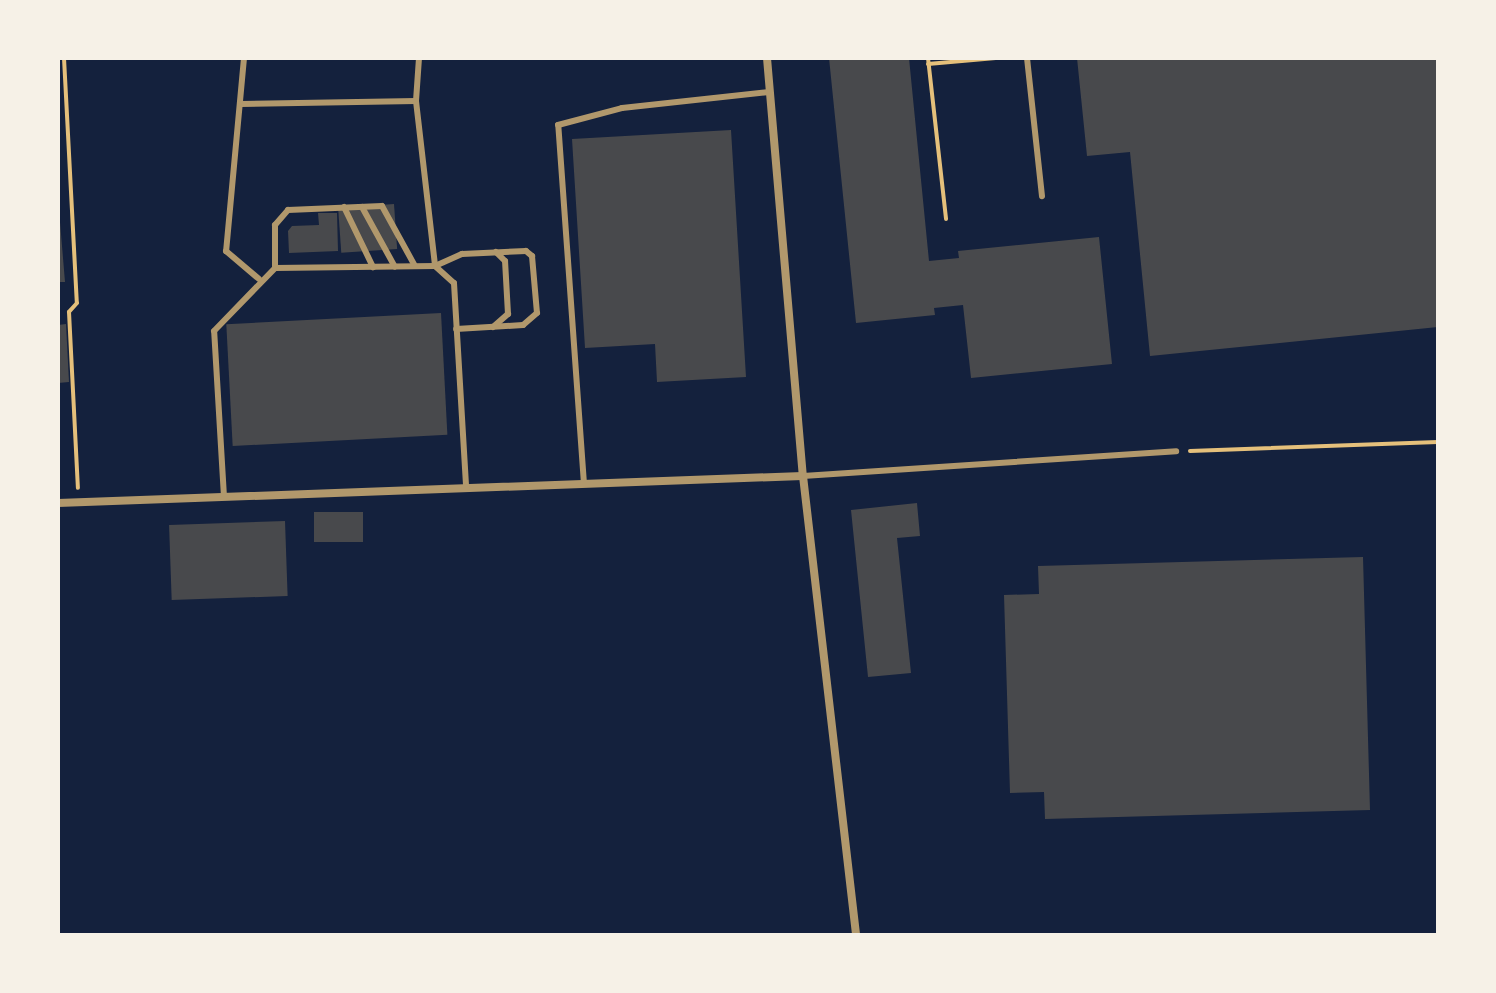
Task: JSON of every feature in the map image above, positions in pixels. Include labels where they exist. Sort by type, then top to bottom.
[{"type":"street","points":[[767,58],[803,476],[856,935]]},
{"type":"street","points":[[58,503],[803,476]]},
{"type":"lane","points":[[244,58],[226,251],[259,279]]},
{"type":"lane","points":[[419,58],[416,101],[435,266],[454,283],[466,488]]},
{"type":"lane","points":[[1027,58],[1042,196]]},
{"type":"lane","points":[[584,484],[558,125],[622,108],[769,92]]},
{"type":"lane","points":[[241,104],[416,101]]},
{"type":"lane","points":[[275,268],[275,225],[288,210],[382,206],[415,266]]},
{"type":"lane","points":[[344,207],[373,267]]},
{"type":"lane","points":[[362,207],[395,267]]},
{"type":"lane","points":[[493,327],[508,314],[505,261],[496,252]]},
{"type":"lane","points":[[224,497],[214,331],[259,279],[275,268],[435,266],[462,254],[496,252],[532,256],[537,313],[523,325],[456,329]]},
{"type":"lane","points":[[803,476],[1176,451]]},
{"type":"path","points":[[64,58],[77,303],[69,312],[79,503]]},
{"type":"path","points":[[946,219],[928,61],[996,58]]},
{"type":"path","points":[[1176,451],[1438,442]]},
{"type":"building","points":[[829,58],[909,58],[929,261],[959,258],[958,251],[1099,237],[1112,364],[971,378],[963,305],[934,308],[935,315],[856,323]]},
{"type":"building","points":[[1077,58],[1438,58],[1438,327],[1150,356],[1130,152],[1087,156]]},
{"type":"building","points":[[731,130],[746,377],[657,382],[655,344],[585,348],[572,139]]},
{"type":"building","points":[[58,198],[65,282],[58,282]]},
{"type":"building","points":[[394,204],[397,249],[341,253],[338,208]]},
{"type":"building","points":[[318,213],[337,213],[338,251],[289,253],[288,231],[292,226],[319,225]]},
{"type":"building","points":[[441,313],[447,435],[233,446],[226,324]]},
{"type":"building","points":[[66,324],[69,382],[58,383],[58,325]]},
{"type":"building","points":[[917,503],[920,536],[897,538],[911,673],[868,677],[851,510]]},
{"type":"building","points":[[314,512],[363,512],[363,542],[314,542]]},
{"type":"building","points":[[285,521],[288,596],[172,600],[169,525]]},
{"type":"building","points":[[1363,557],[1370,810],[1045,819],[1044,792],[1010,793],[1004,595],[1039,594],[1038,566]]}]
